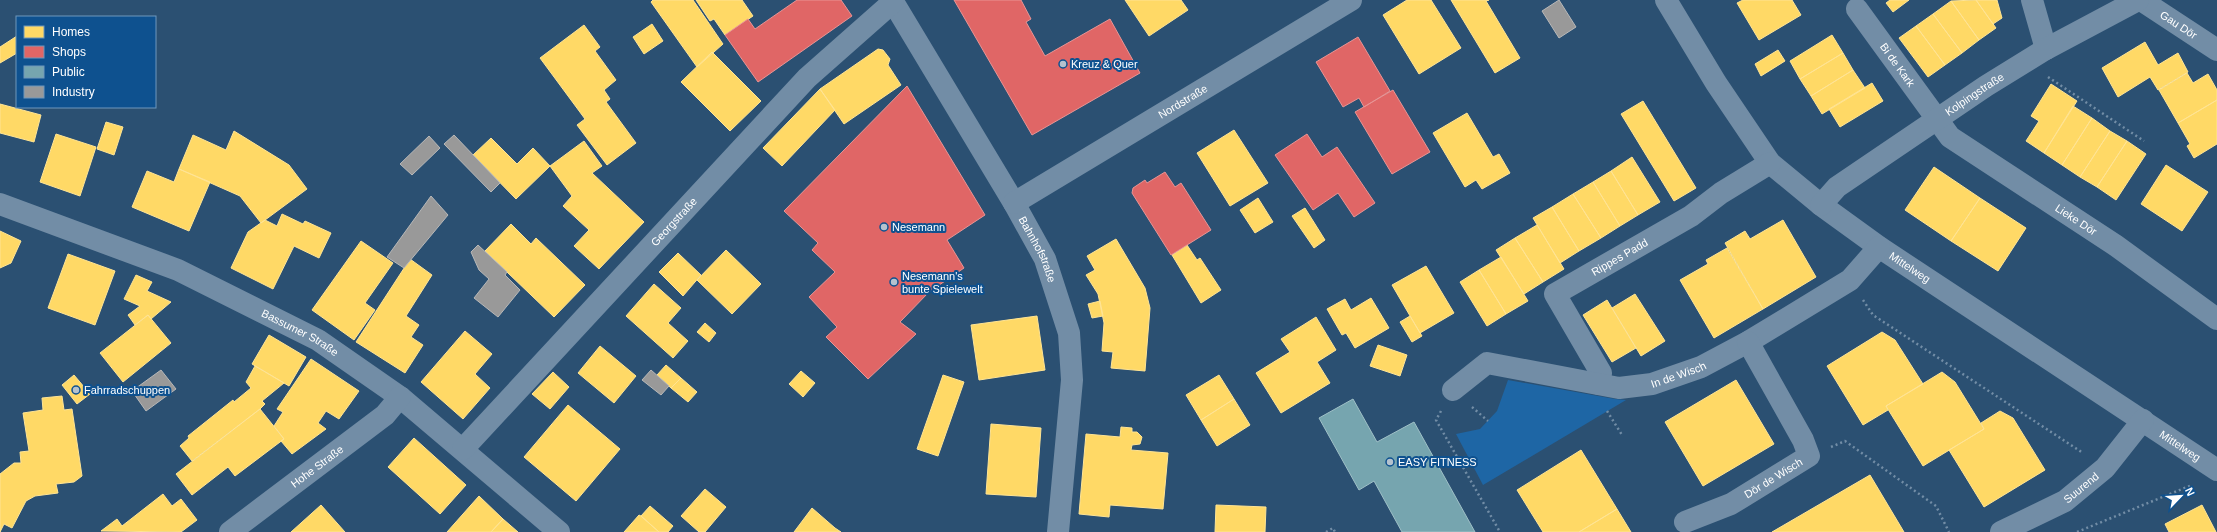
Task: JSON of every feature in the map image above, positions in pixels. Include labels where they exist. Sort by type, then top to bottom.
[{"type":"street","name":"Nordstraße","points":[[1014,203],[1351,0]]},
{"type":"street","name":"Mittelweg","points":[[1666,0],[1716,83],[1770,163],[1821,205],[1879,247],[2217,470]]},
{"type":"street","points":[[2032,0],[2046,49]]},
{"type":"street","name":"Kolpingstraße","points":[[1821,205],[1836,187],[2046,49],[2139,0]]},
{"type":"street","name":"Gau Dör","points":[[2139,0],[2217,50]]},
{"type":"street","name":"Bahnhofstraße","points":[[892,1],[1014,203],[1045,259],[1069,333],[1072,380],[1058,532]]},
{"type":"street","name":"Georgstraße","points":[[463,449],[807,78],[892,1]]},
{"type":"street","name":"Bi de Kark","points":[[1857,9],[1938,119]]},
{"type":"street","name":"Lieke Dör","points":[[1938,119],[1950,137],[2115,245],[2217,319]]},
{"type":"street","name":"Rippes Padd","points":[[1599,384],[1601,373],[1555,294],[1691,216],[1721,193],[1770,163]]},
{"type":"street","name":"Bassumer Straße","points":[[0,204],[178,270],[318,340],[400,396],[559,532]]},
{"type":"street","name":"In de Wisch","points":[[1453,390],[1487,362],[1619,388],[1652,384],[1701,367],[1748,342],[1850,280],[1879,247]]},
{"type":"street","name":"Dör de Wisch","points":[[1685,522],[1731,504],[1809,456],[1803,440],[1748,342]]},
{"type":"street","name":"Hohe Straße","points":[[230,532],[385,415],[400,396]]},
{"type":"street","name":"Suurend","points":[[2001,532],[2065,501],[2105,468],[2143,420]]},
{"type":"path","points":[[2026,62],[2144,141]]},
{"type":"path","points":[[1850,280],[1873,315],[2105,468]]},
{"type":"path","points":[[1453,390],[1436,420],[1500,532]]},
{"type":"path","points":[[1809,456],[1845,441],[1936,506],[1949,532]]},
{"type":"path","points":[[2077,532],[2195,484]]},
{"type":"path","points":[[1326,532],[1333,528],[1335,532]]},
{"type":"shaded area","points":[[1508,380],[1626,400],[1483,485],[1456,434],[1480,429],[1497,411]]},
{"type":"building: Homes","points":[[653,0],[693,0],[723,44],[697,67],[651,2]]},
{"type":"building: Homes","points":[[696,0],[742,0],[753,16],[725,35],[714,19],[710,21]]},
{"type":"building: Homes","points":[[1125,0],[1181,0],[1188,10],[1149,36]]},
{"type":"building: Homes","points":[[1407,0],[1431,0],[1461,48],[1419,74],[1383,15]]},
{"type":"building: Homes","points":[[1451,0],[1489,0],[1486,1],[1520,58],[1495,73]]},
{"type":"building: Homes","points":[[1743,0],[1792,0],[1801,15],[1759,40],[1737,3]]},
{"type":"building: Homes","points":[[1890,0],[1909,0],[1893,12],[1886,3]]},
{"type":"building: Homes","points":[[1976,0],[1997,0],[2002,18],[1993,24]]},
{"type":"building: Homes","points":[[1976,0],[1996,28],[1979,40],[1951,1]]},
{"type":"building: Homes","points":[[1951,1],[1979,40],[1962,53],[1933,14]]},
{"type":"building: Homes","points":[[1933,14],[1962,53],[1945,65],[1916,26]]},
{"type":"building: Homes","points":[[652,24],[663,41],[644,54],[633,37]]},
{"type":"building: Homes","points":[[584,25],[600,47],[595,51],[616,80],[604,90],[610,99],[606,102],[636,143],[607,165],[577,125],[585,119],[540,58]]},
{"type":"building: Homes","points":[[1916,26],[1945,65],[1928,77],[1899,38]]},
{"type":"building: Homes","points":[[1832,35],[1843,53],[1800,79],[1790,61]]},
{"type":"building: Homes","points":[[16,37],[16,54],[0,63],[0,47]]},
{"type":"building: Homes","points":[[2145,42],[2158,65],[2178,53],[2188,72],[2158,90],[2150,77],[2118,97],[2102,68]]},
{"type":"building: Homes","points":[[878,49],[883,50],[890,59],[888,65],[901,85],[844,124],[820,89]]},
{"type":"building: Homes","points":[[1778,50],[1785,61],[1761,76],[1755,64]]},
{"type":"building: Homes","points":[[712,52],[761,101],[730,131],[681,82]]},
{"type":"building: Homes","points":[[1843,53],[1853,70],[1811,96],[1800,79]]},
{"type":"building: Homes","points":[[1853,70],[1865,88],[1822,114],[1811,96]]},
{"type":"building: Homes","points":[[2187,73],[2193,83],[2208,74],[2217,90],[2217,100],[2178,123],[2159,90]]},
{"type":"building: Homes","points":[[1872,83],[1883,101],[1840,127],[1829,109]]},
{"type":"building: Homes","points":[[2051,84],[2077,101],[2044,153],[2026,141],[2039,121],[2031,116]]},
{"type":"building: Homes","points":[[820,89],[835,110],[782,166],[763,148]]},
{"type":"building: Homes","points":[[2217,100],[2217,144],[2194,158],[2187,146],[2190,144],[2178,123]]},
{"type":"building: Homes","points":[[1643,101],[1696,188],[1674,201],[1621,114]]},
{"type":"building: Homes","points":[[0,104],[41,115],[34,142],[0,133]]},
{"type":"building: Homes","points":[[2073,106],[2092,118],[2062,165],[2044,153]]},
{"type":"building: Homes","points":[[1467,113],[1493,157],[1499,154],[1510,173],[1482,189],[1476,180],[1465,187],[1433,133]]},
{"type":"building: Homes","points":[[2092,118],[2110,131],[2080,177],[2062,165]]},
{"type":"building: Homes","points":[[106,122],[123,127],[114,155],[97,149]]},
{"type":"building: Homes","points":[[1234,130],[1268,183],[1230,206],[1197,153]]},
{"type":"building: Homes","points":[[234,131],[289,165],[307,189],[261,223],[240,196],[179,169],[193,135],[226,150]]},
{"type":"building: Homes","points":[[2110,131],[2127,141],[2097,187],[2080,177]]},
{"type":"building: Homes","points":[[56,134],[96,147],[80,196],[40,182]]},
{"type":"building: Homes","points":[[491,138],[517,164],[533,148],[550,166],[516,199],[473,155]]},
{"type":"building: Homes","points":[[584,141],[602,166],[592,173],[644,222],[599,269],[574,246],[589,230],[563,206],[572,196],[550,166]]},
{"type":"building: Homes","points":[[2127,141],[2146,154],[2116,200],[2097,187]]},
{"type":"building: Homes","points":[[1632,157],[1660,202],[1638,215],[1611,171]]},
{"type":"building: Homes","points":[[2166,165],[2208,192],[2182,231],[2141,204]]},
{"type":"building: Homes","points":[[1934,167],[1980,198],[1951,241],[1905,210]]},
{"type":"building: Homes","points":[[179,169],[210,182],[189,231],[132,207],[147,171],[174,182]]},
{"type":"building: Homes","points":[[1611,171],[1638,215],[1620,226],[1593,182]]},
{"type":"building: Homes","points":[[1593,182],[1620,226],[1601,238],[1573,194]]},
{"type":"building: Homes","points":[[1573,194],[1601,238],[1579,251],[1552,207]]},
{"type":"building: Homes","points":[[1258,198],[1273,222],[1255,233],[1240,210]]},
{"type":"building: Homes","points":[[1980,198],[2026,228],[1998,271],[1951,241]]},
{"type":"building: Homes","points":[[1552,207],[1579,251],[1560,263],[1533,218]]},
{"type":"building: Homes","points":[[1305,208],[1325,240],[1314,248],[1292,216]]},
{"type":"building: Homes","points":[[282,214],[303,224],[305,221],[331,233],[319,258],[294,246],[273,289],[231,268],[248,232],[265,220],[277,226]]},
{"type":"building: Homes","points":[[1783,220],[1816,277],[1763,309],[1725,243],[1745,231],[1750,239]]},
{"type":"building: Homes","points":[[511,224],[531,244],[536,238],[585,285],[554,317],[485,251]]},
{"type":"building: Homes","points":[[1537,225],[1564,269],[1543,282],[1515,238]]},
{"type":"building: Homes","points":[[0,231],[21,241],[11,263],[0,268]]},
{"type":"building: Homes","points":[[1515,238],[1543,282],[1524,294],[1496,250]]},
{"type":"building: Homes","points":[[1116,239],[1145,288],[1150,308],[1145,371],[1111,368],[1113,352],[1102,351],[1104,323],[1098,294],[1086,275],[1095,270],[1087,256]]},
{"type":"building: Homes","points":[[361,241],[393,263],[365,303],[375,310],[354,340],[312,310]]},
{"type":"building: Homes","points":[[1187,245],[1197,260],[1200,258],[1221,290],[1201,303],[1172,255]]},
{"type":"building: Homes","points":[[1727,248],[1763,309],[1714,338],[1680,280],[1708,264],[1706,260]]},
{"type":"building: Homes","points":[[726,250],[761,284],[732,314],[697,280]]},
{"type":"building: Homes","points":[[678,253],[701,275],[683,296],[659,272]]},
{"type":"building: Homes","points":[[68,254],[115,271],[95,325],[48,308]]},
{"type":"building: Homes","points":[[1501,257],[1528,301],[1506,314],[1479,270]]},
{"type":"building: Homes","points":[[410,259],[432,275],[406,316],[419,325],[411,337],[423,345],[405,373],[356,342]]},
{"type":"building: Homes","points":[[1426,266],[1454,313],[1420,333],[1392,285]]},
{"type":"building: Homes","points":[[1479,270],[1506,314],[1487,326],[1460,282]]},
{"type":"building: Homes","points":[[136,275],[152,282],[147,291],[171,302],[151,319],[148,315],[135,325],[128,315],[140,306],[124,299]]},
{"type":"building: Homes","points":[[654,284],[681,308],[668,323],[688,341],[673,358],[626,316]]},
{"type":"building: Homes","points":[[1635,294],[1665,341],[1641,356],[1612,308]]},
{"type":"building: Homes","points":[[1371,298],[1389,328],[1355,348],[1346,333],[1342,335],[1327,309],[1345,299],[1351,310]]},
{"type":"building: Homes","points":[[1607,300],[1636,348],[1612,362],[1583,315]]},
{"type":"building: Homes","points":[[1100,301],[1103,316],[1092,318],[1088,304]]},
{"type":"building: Homes","points":[[148,315],[171,343],[123,382],[100,353]]},
{"type":"building: Homes","points":[[1037,316],[1045,370],[979,380],[971,325]]},
{"type":"building: Homes","points":[[1410,316],[1422,336],[1412,342],[1400,322]]},
{"type":"building: Homes","points":[[1316,317],[1336,350],[1317,362],[1330,383],[1281,413],[1256,373],[1290,352],[1281,339]]},
{"type":"building: Homes","points":[[705,323],[716,333],[709,342],[697,332]]},
{"type":"building: Homes","points":[[465,331],[492,354],[475,374],[490,388],[463,419],[421,382]]},
{"type":"building: Homes","points":[[1882,332],[1895,340],[1923,384],[1886,406],[1888,410],[1863,425],[1827,366]]},
{"type":"building: Homes","points":[[269,335],[306,357],[289,386],[252,364]]},
{"type":"building: Homes","points":[[1378,345],[1407,355],[1400,376],[1370,366]]},
{"type":"building: Homes","points":[[600,346],[636,376],[614,403],[578,373]]},
{"type":"building: Homes","points":[[311,359],[359,391],[339,419],[326,411],[318,423],[326,429],[292,454],[281,441],[284,439],[274,426],[283,412],[277,409]]},
{"type":"building: Homes","points":[[666,365],[681,378],[671,388],[657,375]]},
{"type":"building: Homes","points":[[255,366],[284,383],[262,401],[265,404],[260,409],[192,461],[180,446],[189,438],[188,436],[233,400],[234,402],[251,388],[246,382]]},
{"type":"building: Homes","points":[[801,371],[815,383],[803,397],[789,384]]},
{"type":"building: Homes","points":[[553,372],[569,387],[550,409],[532,394]]},
{"type":"building: Homes","points":[[1942,372],[1955,382],[1984,429],[1923,466],[1886,406]]},
{"type":"building: Homes","name":"Fahrradschuppen","points":[[74,375],[90,394],[77,404],[62,385]]},
{"type":"building: Homes","points":[[943,375],[964,382],[938,456],[917,449]]},
{"type":"building: Homes","points":[[1219,375],[1234,399],[1201,420],[1186,395]]},
{"type":"building: Homes","points":[[681,378],[697,392],[688,402],[671,388]]},
{"type":"building: Homes","points":[[1736,380],[1774,444],[1703,486],[1665,422]]},
{"type":"building: Homes","points":[[62,396],[64,410],[72,409],[82,476],[74,482],[56,484],[58,493],[35,496],[26,501],[12,528],[4,524],[0,532],[0,474],[14,463],[21,463],[20,452],[29,451],[23,413],[43,410],[42,398]]},
{"type":"building: Homes","points":[[1234,399],[1250,425],[1217,446],[1201,420]]},
{"type":"building: Homes","points":[[568,405],[620,449],[576,501],[524,457]]},
{"type":"building: Homes","points":[[260,409],[284,439],[235,476],[228,467],[192,495],[176,474]]},
{"type":"building: Homes","points":[[2000,411],[2013,418],[2045,470],[1984,507],[1949,450],[1984,429],[1981,423]]},
{"type":"building: Homes","points":[[991,424],[1041,428],[1036,497],[986,494]]},
{"type":"building: Homes","points":[[1121,427],[1132,428],[1132,432],[1137,432],[1142,437],[1140,444],[1132,445],[1131,450],[1168,453],[1163,509],[1110,505],[1109,517],[1079,514],[1086,434],[1120,437]]},
{"type":"building: Homes","points":[[414,438],[466,485],[440,514],[388,467]]},
{"type":"building: Homes","points":[[1581,450],[1617,509],[1579,532],[1543,532],[1517,490]]},
{"type":"building: Homes","points":[[1870,475],[1904,532],[1772,532]]},
{"type":"building: Homes","points":[[705,489],[726,507],[705,532],[699,532],[681,516]]},
{"type":"building: Homes","points":[[163,494],[172,506],[181,499],[197,520],[181,532],[101,531],[117,519],[122,526]]},
{"type":"building: Homes","points":[[479,496],[503,519],[491,532],[447,532]]},
{"type":"building: Homes","points":[[321,505],[345,532],[291,532]]},
{"type":"building: Homes","points":[[1216,505],[1266,507],[1265,532],[1215,532]]},
{"type":"building: Homes","points":[[2202,505],[2216,532],[2169,532],[2165,524]]},
{"type":"building: Homes","points":[[650,506],[673,526],[668,532],[659,532],[641,516]]},
{"type":"building: Homes","points":[[812,508],[835,528],[841,532],[794,532]]},
{"type":"building: Homes","points":[[1617,509],[1631,532],[1579,532]]},
{"type":"building: Homes","points":[[639,515],[641,516],[659,532],[624,532]]},
{"type":"building: Homes","points":[[503,519],[518,532],[491,532]]},
{"type":"building: Shops","points":[[797,0],[841,0],[852,16],[758,82],[725,35],[748,19],[755,29]]},
{"type":"building: Shops","name":"Kreuz & Quer","points":[[954,0],[1021,0],[1031,19],[1026,22],[1045,56],[1110,19],[1140,73],[1032,135]]},
{"type":"building: Shops","points":[[1358,37],[1390,91],[1364,107],[1359,98],[1343,107],[1316,62]]},
{"type":"building: Shops","name":"Nesemann","points":[[907,86],[985,215],[947,240],[964,268],[929,292],[900,322],[916,334],[868,379],[826,337],[837,327],[809,297],[835,272],[812,250],[818,243],[784,211]]},
{"type":"building: Shops","points":[[1393,90],[1430,152],[1392,174],[1355,112]]},
{"type":"building: Shops","points":[[1307,134],[1322,157],[1337,147],[1375,203],[1354,217],[1338,193],[1313,210],[1275,155]]},
{"type":"building: Shops","points":[[1165,172],[1175,187],[1181,183],[1211,230],[1171,255],[1132,193],[1133,188],[1145,180],[1147,183]]},
{"type":"building: Public","name":"EASY FITNESS","points":[[1353,399],[1377,442],[1414,422],[1475,532],[1402,532],[1374,481],[1359,490],[1319,418]]},
{"type":"building: Industry","points":[[1559,0],[1576,27],[1559,38],[1542,11]]},
{"type":"building: Industry","points":[[454,135],[500,183],[491,192],[444,144]]},
{"type":"building: Industry","points":[[429,136],[440,148],[412,175],[400,164]]},
{"type":"building: Industry","points":[[431,196],[448,215],[404,268],[387,257]]},
{"type":"building: Industry","points":[[478,245],[507,272],[505,275],[520,290],[498,317],[474,298],[489,279],[479,270],[471,252]]},
{"type":"building: Industry","points":[[161,370],[176,389],[146,411],[132,391]]},
{"type":"building: Industry","points":[[651,370],[669,386],[661,395],[642,380]]},
{"type":"place","name":"Kreuz & Quer","points":[[1063,64]]},
{"type":"place","name":"Nesemann","points":[[884,227]]},
{"type":"place","name":"Nesemann's bunte Spielewelt","points":[[894,282]]},
{"type":"place","name":"Fahrradschuppen","points":[[76,390]]},
{"type":"place","name":"EASY FITNESS","points":[[1390,462]]}]
